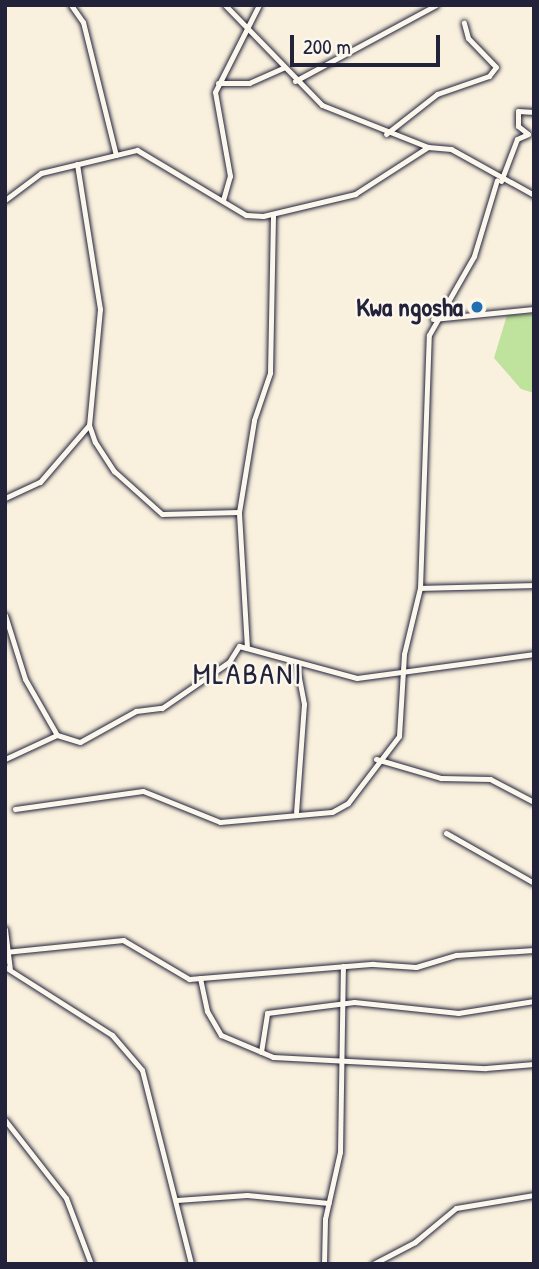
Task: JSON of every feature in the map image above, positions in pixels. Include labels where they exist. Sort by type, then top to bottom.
[{"type":"street","points":[[71,5],[83,22],[116,155]]},
{"type":"street","points":[[225,5],[282,68],[331,111],[428,148],[451,149],[499,181],[534,195]]},
{"type":"street","points":[[223,200],[230,176],[214,104],[218,83],[260,5]]},
{"type":"street","points":[[295,81],[436,5]]},
{"type":"street","points":[[386,134],[437,94],[489,76],[496,67],[468,38],[464,23]]},
{"type":"street","points":[[218,83],[249,83],[282,68]]},
{"type":"street","points":[[15,809],[127,791],[220,822],[296,813],[332,812],[348,803],[376,759],[399,736],[404,674],[420,588],[423,397],[433,319],[467,271],[517,139],[528,134],[518,127],[518,111],[534,112]]},
{"type":"street","points":[[5,200],[41,173],[137,150],[246,215],[272,214],[355,194],[428,148]]},
{"type":"street","points":[[77,164],[100,309],[89,425],[114,471],[162,514],[239,512]]},
{"type":"street","points":[[247,648],[239,512],[254,420],[270,373],[272,214]]},
{"type":"street","points":[[433,319],[534,309]]},
{"type":"street","points":[[5,498],[40,482],[89,425]]},
{"type":"street","points":[[420,588],[534,585]]},
{"type":"street","points":[[5,615],[25,679],[57,735]]},
{"type":"street","points":[[5,759],[57,735],[80,742],[136,711],[162,708],[229,662],[239,646],[356,678],[404,674],[534,654]]},
{"type":"street","points":[[296,662],[304,705],[296,813]]},
{"type":"street","points":[[376,759],[441,778],[490,779],[534,802]]},
{"type":"street","points":[[446,833],[534,883]]},
{"type":"street","points":[[5,929],[8,967],[112,1035],[142,1070],[191,1264]]},
{"type":"street","points":[[7,951],[123,940],[149,952],[177,978],[200,978],[343,966],[416,967],[456,955],[534,950]]},
{"type":"street","points":[[324,1264],[329,1203],[340,1152],[343,966]]},
{"type":"street","points":[[200,978],[213,1024],[229,1041],[293,1061],[534,1063]]},
{"type":"street","points":[[261,1052],[267,1013],[343,1004],[458,1013],[534,1001]]},
{"type":"street","points":[[5,1120],[66,1198],[91,1264]]},
{"type":"street","points":[[177,1200],[247,1195],[329,1203]]},
{"type":"street","points":[[373,1264],[409,1246],[456,1208],[534,1195]]},
{"type":"green space","points":[[534,314],[534,393],[521,389],[494,358],[507,315]]},
{"type":"place","name":"Kwa ngosha","points":[[477,307]]},
{"type":"district","name":"MLABANI","points":[[248,673]]}]
